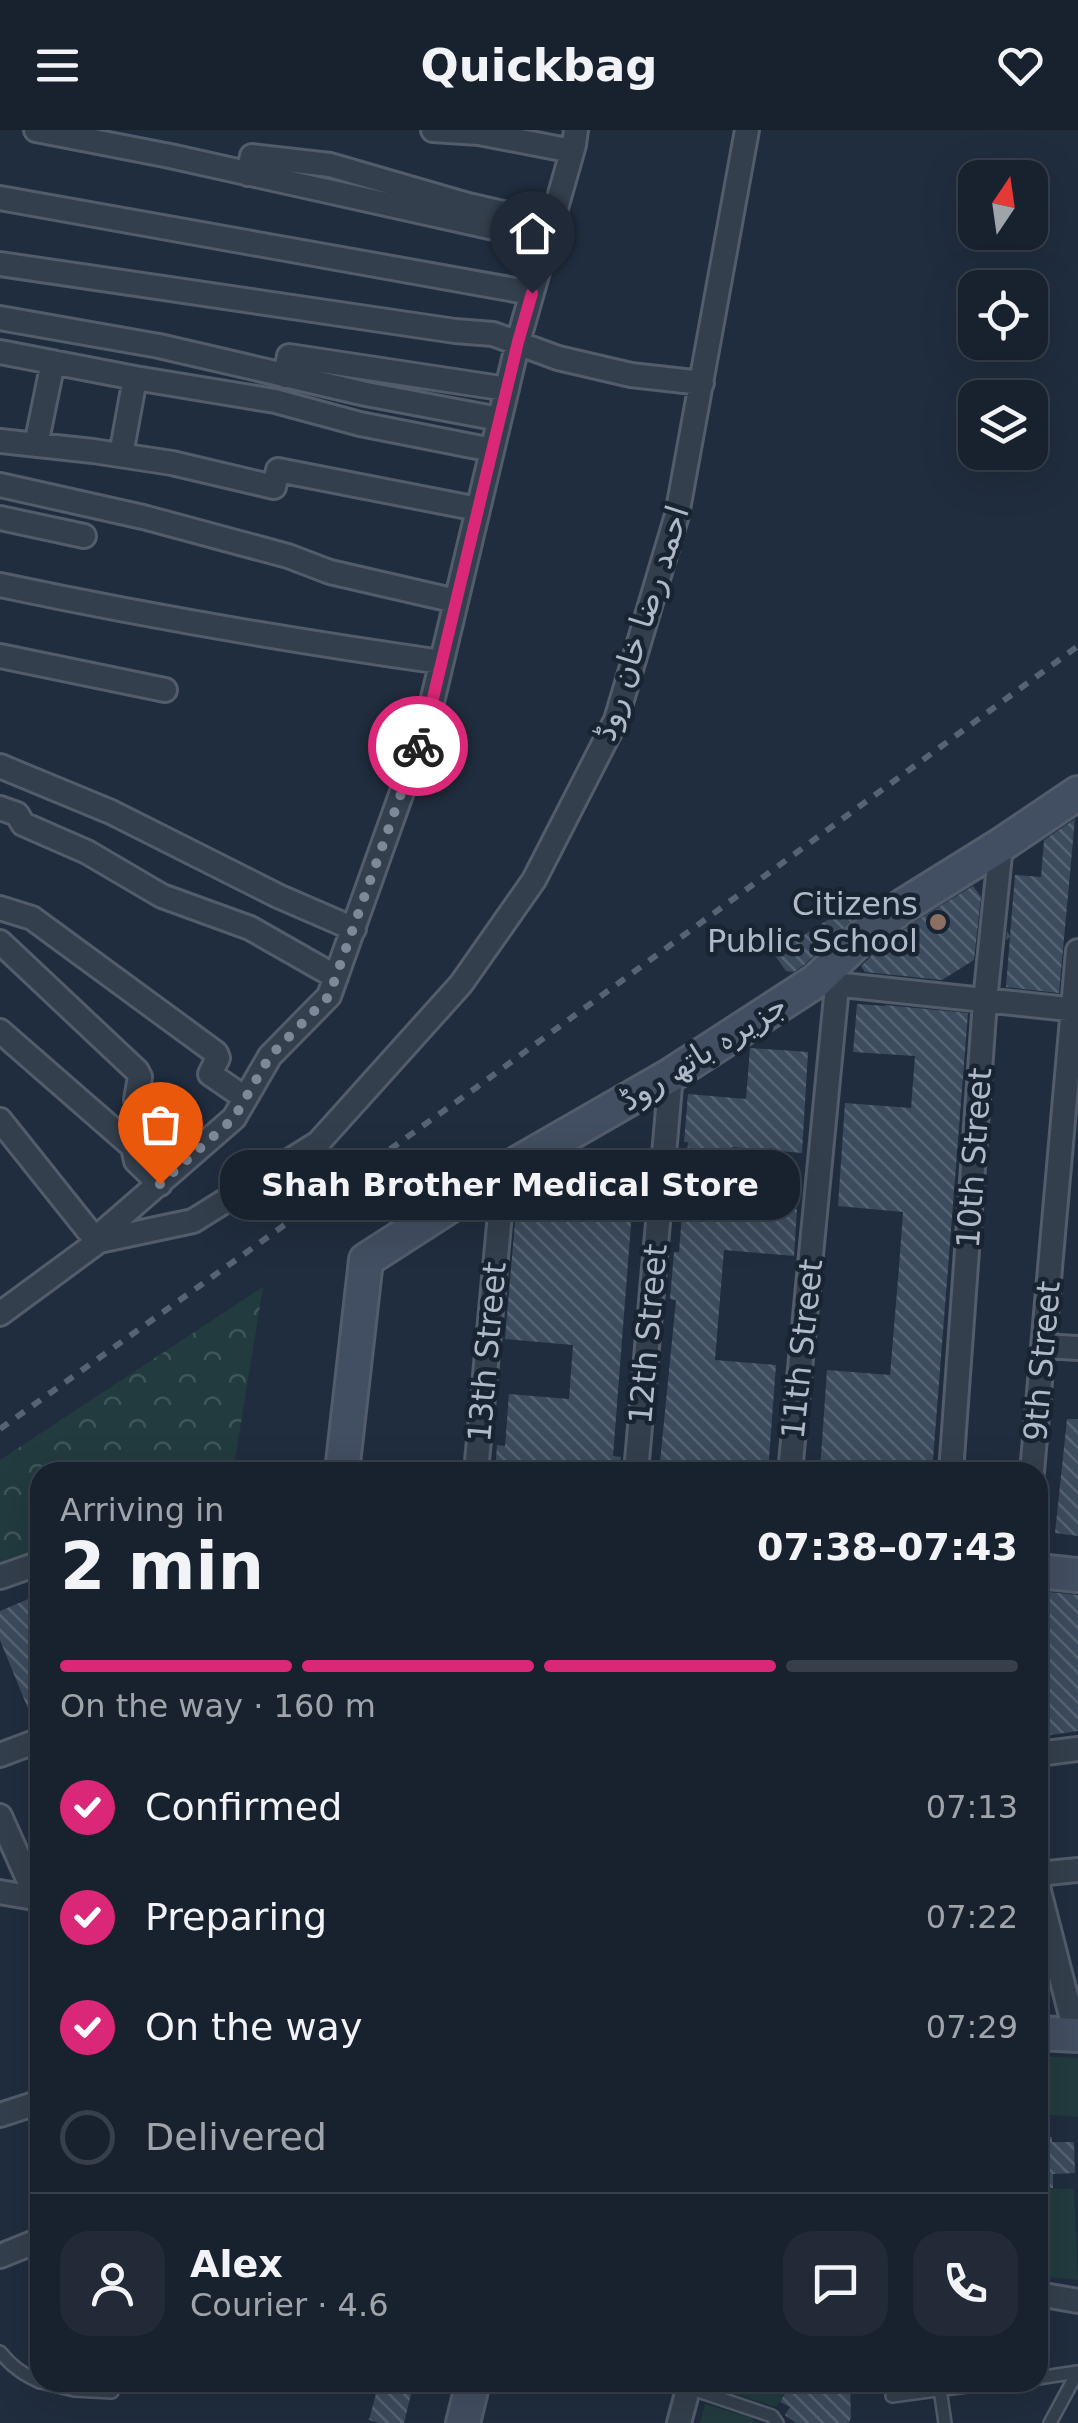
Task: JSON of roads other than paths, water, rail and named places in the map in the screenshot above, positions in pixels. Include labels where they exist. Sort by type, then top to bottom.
[{"type":"street","points":[[36,130],[248,174],[252,156],[330,165],[549,233]]},
{"type":"street","points":[[0,1314],[97,1240],[234,1118],[270,1056],[329,996],[354,929],[428,719],[506,389],[574,141],[434,130]]},
{"type":"street","name":"احمد رضا خان روڈ","points":[[97,1240],[193,1221],[318,1143],[462,984],[534,880],[616,720],[683,492],[747,130]]},
{"type":"street","points":[[0,198],[532,293]]},
{"type":"street","points":[[0,264],[493,334],[558,358],[631,375],[702,382]]},
{"type":"street","points":[[0,318],[159,346],[366,394],[499,419]]},
{"type":"street","points":[[0,352],[275,401],[360,424],[492,450]]},
{"type":"street","points":[[284,376],[289,356],[506,389]]},
{"type":"street","points":[[36,445],[52,362]]},
{"type":"street","points":[[120,455],[135,378]]},
{"type":"street","points":[[0,441],[120,455],[274,487],[278,470],[478,509]]},
{"type":"street","points":[[0,485],[142,516],[288,556],[330,572],[456,601]]},
{"type":"street","points":[[0,518],[84,536]]},
{"type":"street","points":[[0,585],[101,607],[442,662]]},
{"type":"street","points":[[0,656],[164,690]]},
{"type":"street","points":[[0,766],[111,812],[278,896],[354,929]]},
{"type":"street","name":"جزیرہ باتھ روڈ","points":[[343,1462],[366,1260],[504,1171],[827,983],[862,938],[904,906],[1078,792]]},
{"type":"street","points":[[0,808],[16,814],[23,824],[87,852],[162,896],[250,928],[336,976]]},
{"type":"street","name":"10th Street","points":[[952,1462],[985,1001],[1001,845]]},
{"type":"street","points":[[0,908],[32,918],[216,1053],[218,1058],[210,1074],[245,1098]]},
{"type":"street","points":[[0,942],[137,1072],[140,1077],[136,1100],[186,1160]]},
{"type":"street","name":"9th Street","points":[[1033,1462],[1078,952]]},
{"type":"street","points":[[827,983],[1075,1010]]},
{"type":"street","name":"11th Street","points":[[791,1462],[827,983]]},
{"type":"street","points":[[0,1031],[133,1147],[136,1161],[160,1184]]},
{"type":"street","name":"12th Street","points":[[637,1462],[670,1075]]},
{"type":"street","points":[[0,1120],[97,1240]]},
{"type":"street","name":"13th Street","points":[[477,1462],[504,1171]]},
{"type":"street","points":[[1044,1346],[1078,1348]]},
{"type":"street","points":[[0,1577],[30,1566]]},
{"type":"street","points":[[1048,1572],[1078,1575]]},
{"type":"street","points":[[0,1755],[30,1744]]},
{"type":"street","points":[[1048,1753],[1078,1749]]},
{"type":"street","points":[[0,1816],[30,1882]]},
{"type":"street","points":[[1048,1873],[1078,1870]]},
{"type":"street","points":[[0,1892],[30,1898]]},
{"type":"street","points":[[1048,1924],[1077,2035],[1048,2033]]},
{"type":"street","points":[[0,2116],[30,2106]]},
{"type":"street","points":[[0,2256],[30,2244]]},
{"type":"street","points":[[1048,2296],[1078,2301]]},
{"type":"street","points":[[463,2423],[471,2392]]},
{"type":"street","points":[[680,2423],[687,2392]]},
{"type":"lane","points":[[0,2352],[30,2378]]},
{"type":"lane","points":[[1048,2376],[1077,2372]]},
{"type":"lane","points":[[1050,2423],[1077,2372]]},
{"type":"lane","points":[[708,2392],[772,2416],[778,2423]]},
{"type":"lane","points":[[892,2396],[919,2392]]},
{"type":"lane","points":[[940,2392],[945,2423]]},
{"type":"railway","points":[[0,1429],[477,1087],[1078,646]]},
{"type":"place","name":"Citizens Public School","points":[[938,922]]},
{"type":"place","name":"Shah Brother Medical Store","points":[[160,1184]]}]
